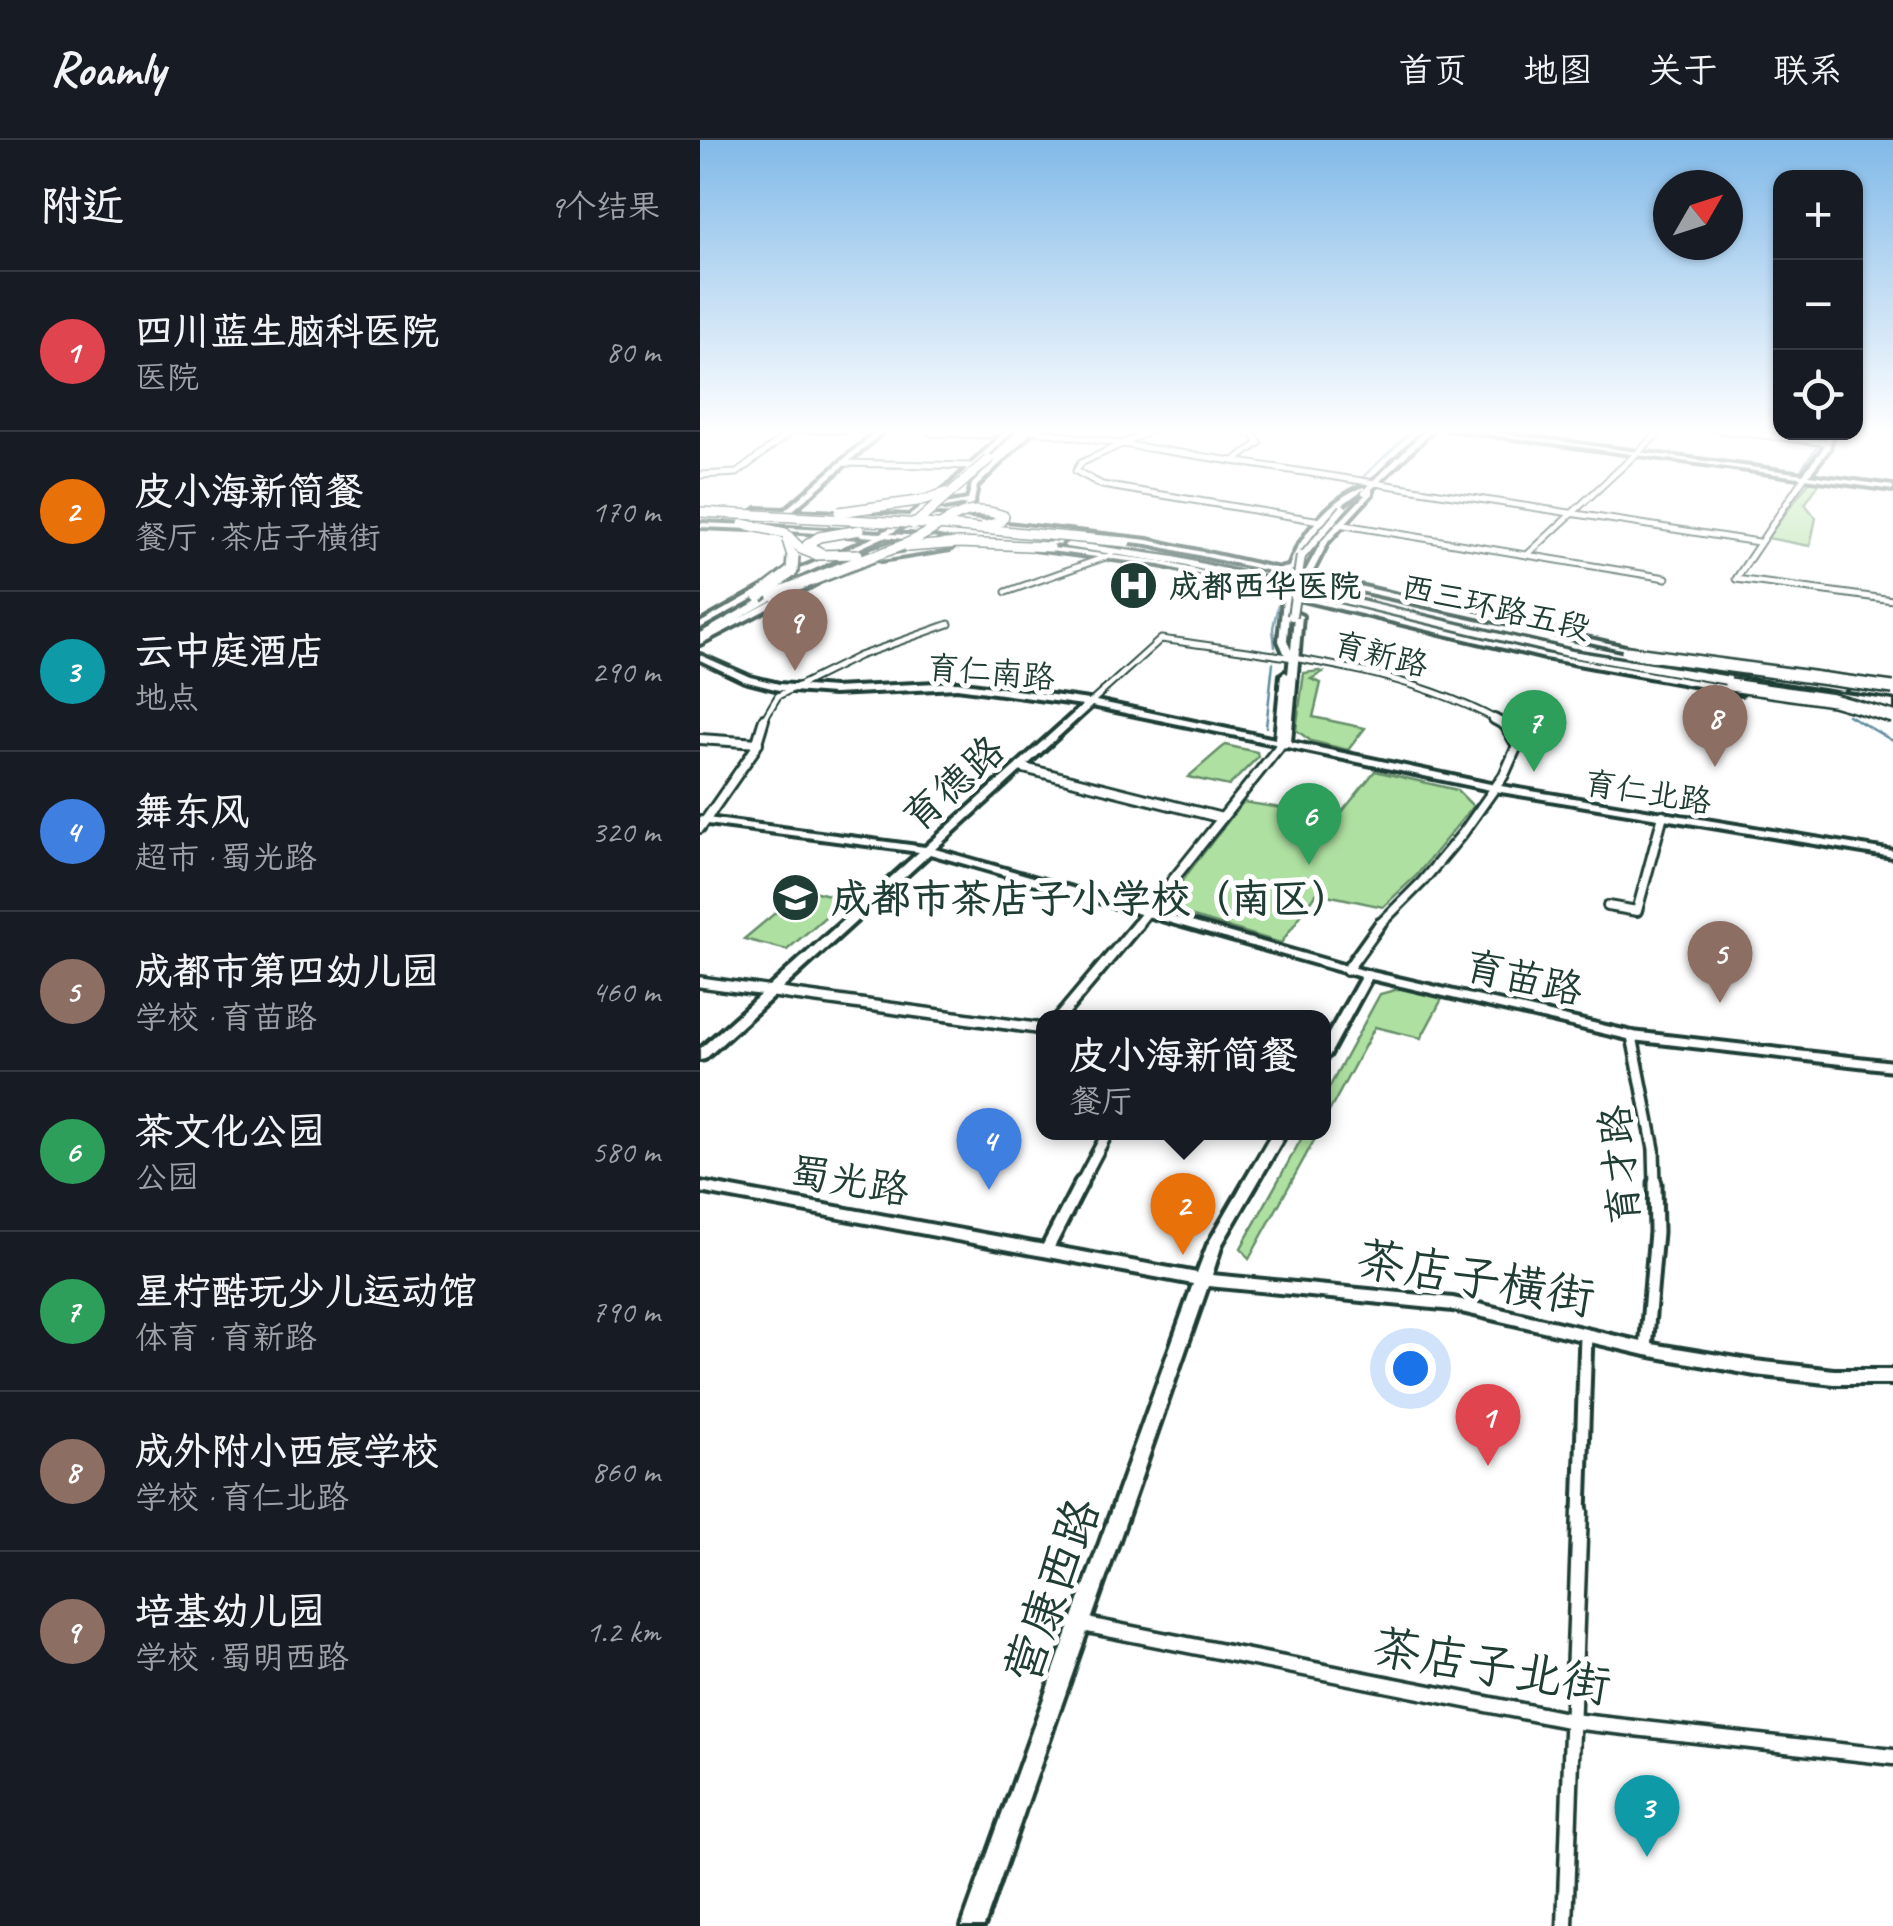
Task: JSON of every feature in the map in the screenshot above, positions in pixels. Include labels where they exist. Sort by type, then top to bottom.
[{"type":"highway","points":[[700,518],[803,512]]},
{"type":"highway","points":[[873,512],[888,522]]},
{"type":"highway","points":[[927,512],[930,517]]},
{"type":"highway","points":[[700,634],[822,566],[902,537],[934,512]]},
{"type":"highway","points":[[700,518],[785,533],[800,549],[816,556],[853,555],[902,537],[932,521],[939,512]]},
{"type":"highway","points":[[700,634],[744,606],[878,557],[959,512]]},
{"type":"highway","points":[[787,514],[888,522],[992,524],[1004,516],[994,512]]},
{"type":"highway","points":[[1008,512],[1025,528],[1049,534]]},
{"type":"highway","points":[[700,518],[902,537]]},
{"type":"highway","points":[[700,518],[860,530],[902,537]]},
{"type":"highway","points":[[958,523],[1126,542],[1190,553],[1240,568]]},
{"type":"highway","points":[[766,527],[784,537],[793,553],[788,576],[766,597]]},
{"type":"highway","points":[[860,530],[830,534],[807,545],[814,552],[844,554],[902,537]]},
{"type":"highway","name":"西三环路五段","points":[[902,537],[1074,542],[1240,568],[1691,671],[1893,691]]},
{"type":"highway","name":"西三环路五段","points":[[1074,542],[1142,554],[1517,642],[1893,705]]},
{"type":"highway","points":[[878,557],[930,544],[1142,554]]},
{"type":"highway","points":[[1530,635],[1730,685],[1833,700],[1893,715]]},
{"type":"highway","points":[[1517,642],[1579,664]]},
{"type":"highway","points":[[1624,658],[1893,691]]},
{"type":"street","points":[[787,514],[837,512]]},
{"type":"street","points":[[853,512],[1001,524],[1167,545],[1586,642],[1893,691]]},
{"type":"street","points":[[878,557],[902,537],[917,512]]},
{"type":"street","points":[[700,634],[817,559],[958,523],[964,512]]},
{"type":"street","points":[[985,512],[1001,524]]},
{"type":"street","points":[[1265,512],[1666,578]]},
{"type":"street","points":[[1275,570],[1292,570],[1299,548],[1335,512]]},
{"type":"street","points":[[1065,1010],[1281,745],[1304,562],[1321,534],[1342,512]]},
{"type":"street","points":[[1313,580],[1307,575],[1314,554],[1350,512]]},
{"type":"street","points":[[1560,512],[1758,542]]},
{"type":"street","points":[[1779,512],[1736,579],[1893,600]]},
{"type":"street","points":[[1527,555],[1572,514]]},
{"type":"street","points":[[700,518],[963,545],[1111,555],[1579,664],[1893,715]]},
{"type":"street","points":[[814,531],[844,550]]},
{"type":"street","points":[[700,634],[878,557],[963,545]]},
{"type":"street","points":[[799,572],[844,550]]},
{"type":"street","points":[[1006,592],[1111,555]]},
{"type":"street","points":[[823,560],[846,561],[853,564],[852,568]]},
{"type":"street","points":[[1279,592],[1287,598],[1283,641],[1291,655]]},
{"type":"street","points":[[1291,655],[1302,648],[1306,603],[1316,600]]},
{"type":"street","points":[[702,823],[758,743],[761,724],[772,702],[859,656],[949,624]]},
{"type":"street","name":"育新路","points":[[1162,639],[1291,655],[1462,700],[1491,713],[1508,726],[1517,744],[1494,790]]},
{"type":"street","name":"育德路","points":[[700,1056],[1162,639]]},
{"type":"street","name":"育仁南路","points":[[700,659],[760,687],[976,690],[1088,705],[1281,745]]},
{"type":"street","points":[[700,740],[758,743]]},
{"type":"street","name":"育仁北路","points":[[1281,745],[1494,790],[1893,856]]},
{"type":"street","points":[[1020,767],[1222,818]]},
{"type":"street","points":[[1346,970],[1394,906],[1425,880],[1494,790]]},
{"type":"street","points":[[1608,906],[1637,911],[1663,817]]},
{"type":"street","name":"育苗路","points":[[702,823],[928,850],[1149,910],[1346,970],[1632,1036],[1893,1066]]},
{"type":"street","points":[[1331,1041],[1368,974]]},
{"type":"street","points":[[700,982],[1036,1029]]},
{"type":"street","name":"育才路","points":[[1632,1036],[1654,1149],[1656,1232],[1646,1349]]},
{"type":"street","points":[[1047,1249],[1104,1140]]},
{"type":"street","name":"营康西路","points":[[972,1926],[1201,1280],[1215,1244],[1275,1140]]},
{"type":"street","name":"蜀光路","points":[[700,1187],[1047,1249]]},
{"type":"street","name":"茶店子横街","points":[[1047,1249],[1201,1280],[1453,1304],[1646,1349],[1799,1374],[1893,1377]]},
{"type":"street","points":[[1565,1926],[1586,1336]]},
{"type":"street","name":"茶店子北街","points":[[1082,1624],[1572,1721],[1893,1756]]},
{"type":"green space","points":[[1786,512],[1812,512],[1816,518],[1810,546],[1767,538]]},
{"type":"green space","points":[[1323,672],[1311,679],[1321,683],[1313,717],[1365,728],[1348,750],[1311,741],[1296,730],[1304,673]]},
{"type":"green space","points":[[1225,745],[1257,752],[1258,757],[1229,786],[1188,777]]},
{"type":"green space","points":[[1375,771],[1457,790],[1473,806],[1416,876],[1383,907],[1317,893],[1281,943],[1173,911],[1167,900],[1243,802],[1338,817]]},
{"type":"green space","points":[[804,889],[846,899],[787,950],[744,939]]},
{"type":"green space","points":[[1406,987],[1443,997],[1421,1038],[1375,1027],[1331,1108],[1331,1084],[1380,994]]},
{"type":"green space","points":[[1301,1140],[1314,1140],[1249,1259],[1241,1248]]},
{"type":"waterway","points":[[1289,561],[1295,545],[1311,527]]},
{"type":"waterway","points":[[1275,647],[1273,628],[1278,605]]},
{"type":"waterway","points":[[1266,727],[1273,663]]},
{"type":"waterway","points":[[1848,715],[1893,741]]},
{"type":"place","name":"成都西华医院","points":[[1134,586]]},
{"type":"place","name":"培基幼儿园","points":[[795,671]]},
{"type":"place","name":"成外附小西宸学校","points":[[1715,767]]},
{"type":"place","name":"星柠酷玩少儿运动馆","points":[[1534,772]]},
{"type":"place","name":"茶文化公园","points":[[1309,865]]},
{"type":"place","name":"成都市茶店子小学校（南区）","points":[[796,898]]},
{"type":"place","name":"成都市第四幼儿园","points":[[1720,1003]]},
{"type":"place","name":"舞东风","points":[[989,1190]]},
{"type":"place","name":"皮小海新简餐","points":[[1183,1255]]},
{"type":"place","name":"四川蓝生脑科医院","points":[[1488,1466]]},
{"type":"place","name":"云中庭酒店","points":[[1647,1857]]}]
